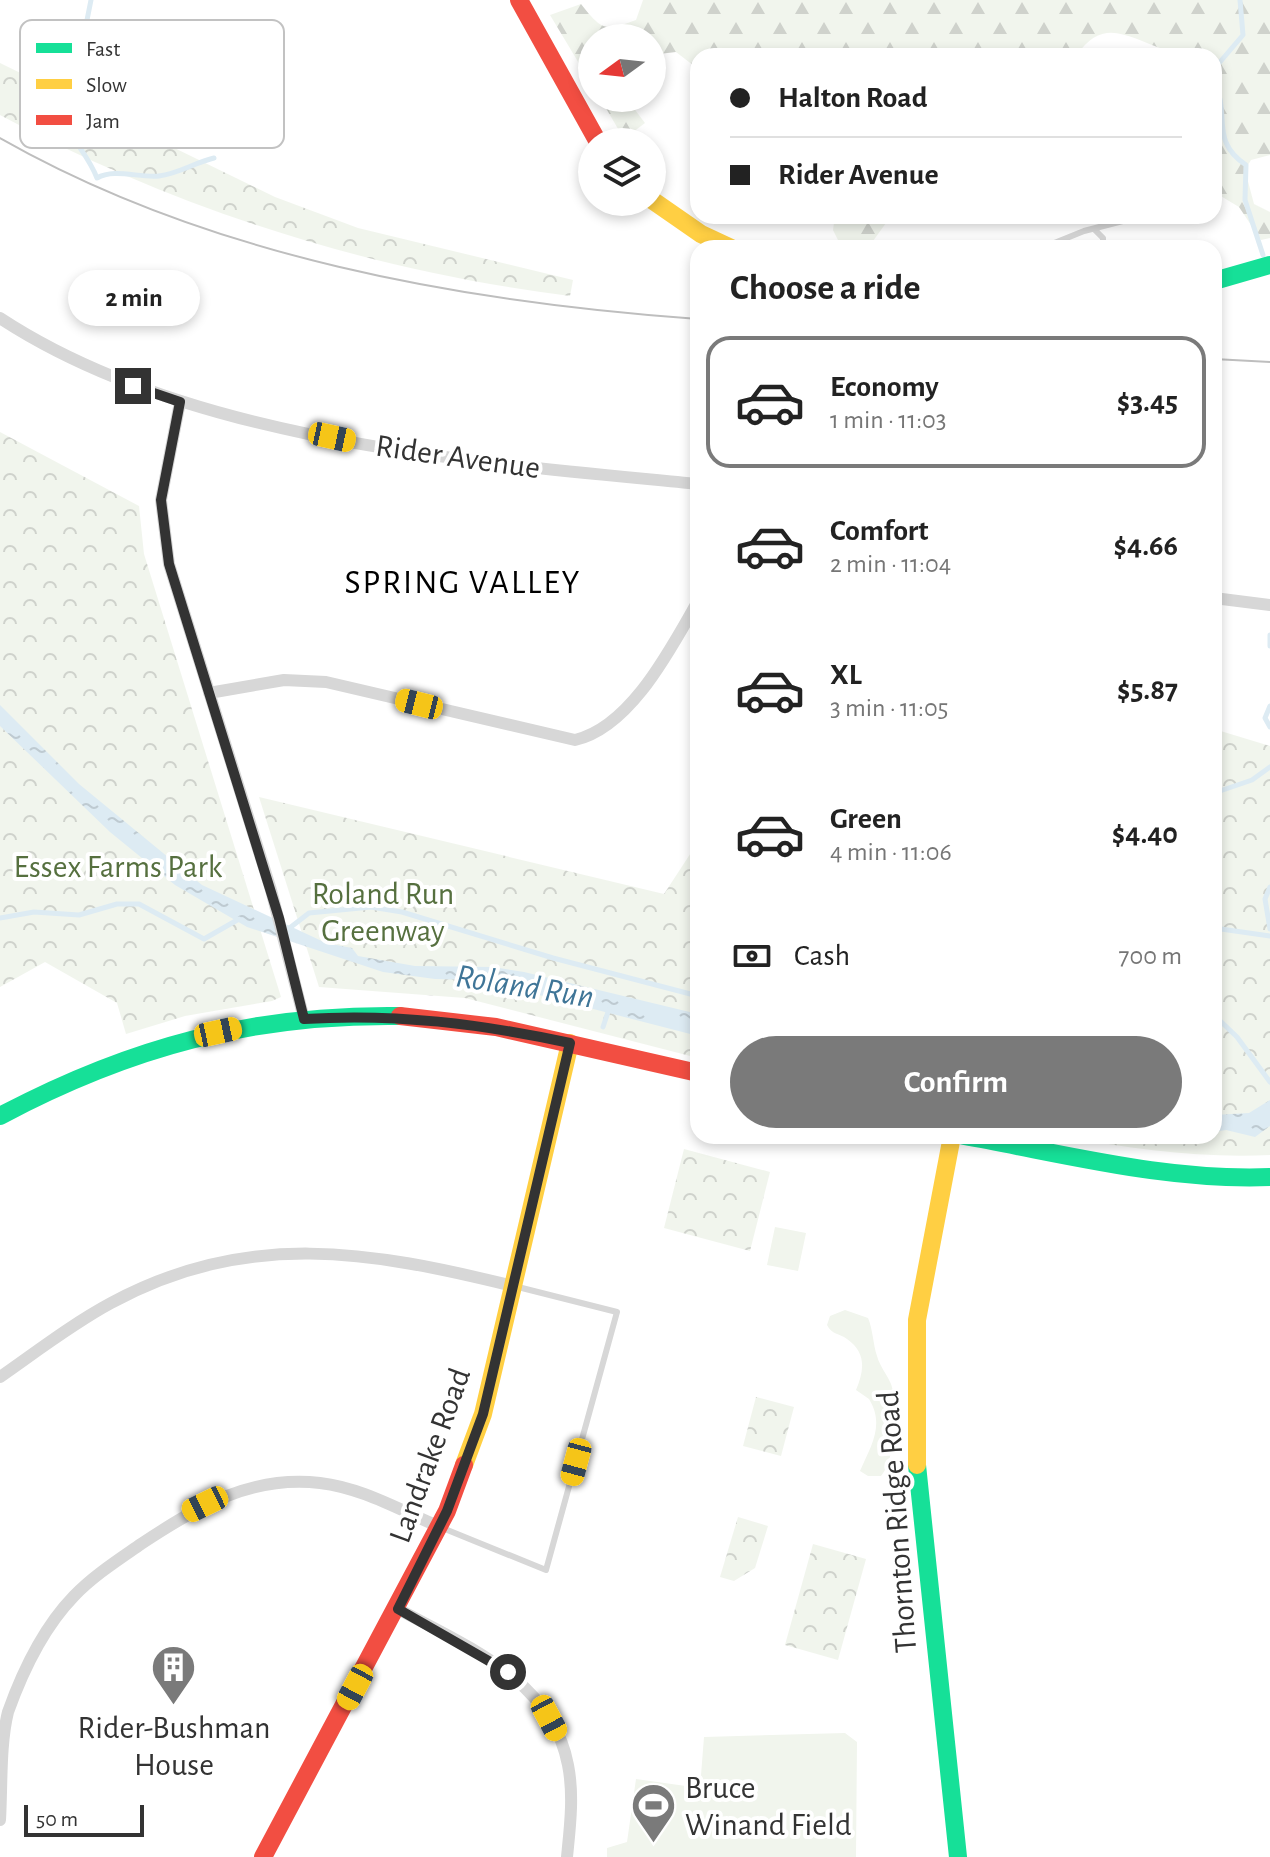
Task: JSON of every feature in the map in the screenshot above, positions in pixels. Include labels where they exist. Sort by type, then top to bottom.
[{"type":"street","points":[[519,0],[590,128]]},
{"type":"street","points":[[666,210],[714,240]]},
{"type":"street","points":[[1222,279],[1270,265]]},
{"type":"street","name":"Rider Avenue","points":[[0,318],[90,367],[180,402],[361,443],[507,465],[690,483]]},
{"type":"street","points":[[180,402],[163,474],[163,520],[169,564],[271,890],[304,1019]]},
{"type":"street","points":[[1222,599],[1268,604]]},
{"type":"street","points":[[209,693],[265,681],[326,682],[575,740],[609,726],[626,708],[669,650],[690,615]]},
{"type":"street","points":[[0,1116],[88,1071],[125,1057],[191,1038],[304,1019],[406,1016],[465,1022],[690,1071]]},
{"type":"street","name":"Landrake Road","points":[[263,1857],[440,1527],[483,1414],[570,1043]]},
{"type":"street","name":"Thornton Ridge Road","points":[[950,1144],[917,1320],[914,1441],[958,1857]]},
{"type":"street","points":[[1003,1144],[1153,1175],[1270,1177]]},
{"type":"street","points":[[0,1377],[112,1303],[186,1273],[241,1259],[300,1253],[379,1256],[513,1286]]},
{"type":"street","points":[[0,1820],[4,1715],[48,1628],[74,1596],[105,1568],[191,1511],[220,1497],[266,1484],[320,1483],[347,1488],[440,1527]]},
{"type":"street","points":[[398,1609],[508,1672],[529,1690],[549,1718],[568,1764],[571,1794],[567,1857]]},
{"type":"lane","points":[[1061,240],[1112,224]]},
{"type":"lane","points":[[1094,229],[1103,240]]},
{"type":"lane","points":[[440,1527],[546,1570],[617,1312],[513,1286]]},
{"type":"green space","points":[[643,0],[1270,0],[1270,155],[1251,160],[1245,170],[1254,204],[1270,212],[1270,238],[1261,240],[1239,207],[1222,197],[1222,48],[1161,48],[1127,36],[1106,33],[1096,36],[1083,48],[690,48],[690,63],[676,52],[666,53],[666,24],[623,24],[636,20]]},
{"type":"green space","points":[[581,4],[599,24],[578,24],[578,62],[550,15]]},
{"type":"green space","points":[[0,63],[20,73],[20,125],[0,115]]},
{"type":"green space","points":[[608,112],[637,112],[645,123],[638,128],[618,128]]},
{"type":"green space","points":[[174,148],[275,197],[358,228],[573,280],[570,296],[422,271],[277,232],[136,180],[67,149]]},
{"type":"green space","points":[[834,224],[885,224],[874,240],[838,240]]},
{"type":"green space","name":"Essex Farms Park","points":[[0,432],[139,506],[144,554],[281,997],[185,1016],[126,1034],[117,1003],[45,962],[0,987]]},
{"type":"green space","points":[[1222,731],[1270,746],[1270,1155],[1168,1152],[1111,1144],[1222,1144]]},
{"type":"green space","name":"Roland Run Greenway","points":[[259,797],[664,894],[690,854],[690,1056],[465,998],[319,987]]},
{"type":"green space","points":[[684,1149],[770,1172],[750,1251],[664,1228]]},
{"type":"green space","points":[[775,1227],[806,1233],[798,1271],[767,1265]]},
{"type":"green space","points":[[845,1310],[868,1318],[878,1360],[893,1393],[893,1445],[881,1476],[868,1476],[860,1471],[876,1427],[874,1409],[869,1399],[856,1390],[861,1376],[861,1356],[853,1344],[831,1331],[827,1325],[830,1316]]},
{"type":"green space","points":[[756,1397],[794,1407],[781,1456],[743,1446]]},
{"type":"green space","points":[[738,1517],[768,1526],[755,1568],[734,1581],[720,1577]]},
{"type":"green space","points":[[813,1544],[866,1559],[838,1660],[785,1645]]},
{"type":"green space","points":[[845,1733],[857,1742],[856,1857],[607,1857],[607,1848],[627,1842],[636,1779],[700,1788],[704,1737]]},
{"type":"water","name":"Roland Run","points":[[0,705],[79,784],[202,885],[326,943],[352,948],[358,956],[415,966],[493,967],[524,972],[690,1012],[690,1034],[481,980],[435,979],[383,972],[247,927],[175,885],[110,832],[0,726]]},
{"type":"water","points":[[1270,1100],[1270,1126],[1255,1137],[1222,1131],[1222,1115],[1249,1113]]},
{"type":"waterway","points":[[87,20],[91,0]]},
{"type":"waterway","points":[[1222,60],[1243,35],[1240,0]]},
{"type":"waterway","points":[[1222,127],[1228,146],[1246,165],[1245,200],[1263,255]]},
{"type":"waterway","points":[[80,148],[97,178],[111,174],[166,175],[214,158]]},
{"type":"waterway","points":[[1270,635],[1270,646]]},
{"type":"waterway","points":[[1270,706],[1265,718],[1270,727]]},
{"type":"waterway","points":[[1222,790],[1252,780],[1270,767]]},
{"type":"waterway","points":[[1270,887],[1265,899],[1270,929]]},
{"type":"waterway","points":[[0,918],[34,912],[79,915],[117,904],[139,904],[204,939],[239,919]]},
{"type":"waterway","points":[[287,930],[309,913],[371,907],[402,912],[553,958],[690,994]]},
{"type":"waterway","points":[[1222,929],[1270,936]]},
{"type":"waterway","points":[[603,1027],[609,1009]]},
{"type":"waterway","points":[[1222,1023],[1237,1037],[1270,1082]]},
{"type":"tram line","points":[[0,138],[80,179],[164,214],[250,243],[338,267],[428,286],[518,300],[690,318]]},
{"type":"tram line","points":[[1222,359],[1270,362]]},
{"type":"traffic: fast","points":[[1222,279],[1270,265]]},
{"type":"traffic: fast","points":[[0,1116],[97,1071],[193,1039],[293,1021],[400,1016]]},
{"type":"traffic: fast","points":[[1005,1144],[1154,1171],[1270,1177]]},
{"type":"traffic: fast","points":[[917,1465],[958,1857]]},
{"type":"traffic: slow","points":[[666,210],[714,240]]},
{"type":"traffic: slow","points":[[464,1465],[483,1414],[570,1043]]},
{"type":"traffic: slow","points":[[917,1465],[917,1320],[950,1144]]},
{"type":"traffic: jam","points":[[519,0],[590,128]]},
{"type":"traffic: jam","points":[[400,1016],[496,1027],[690,1071]]},
{"type":"traffic: jam","points":[[263,1857],[447,1511],[464,1465]]},
{"type":"place","name":"Rider-Bushman House","points":[[174,1707]]},
{"type":"place","name":"Bruce Winand Field","points":[[654,1844]]},
{"type":"district","name":"SPRING VALLEY","points":[[463,581]]},
{"type":"route","points":[[133,386],[180,402],[163,474],[161,500],[169,564],[279,918],[304,1019],[406,1016],[465,1022],[570,1043],[483,1414],[447,1511],[398,1609],[485,1656],[508,1672]]}]
